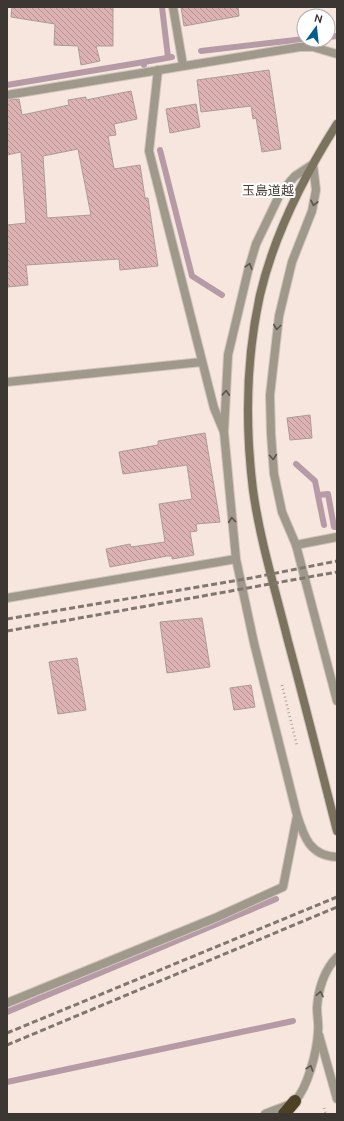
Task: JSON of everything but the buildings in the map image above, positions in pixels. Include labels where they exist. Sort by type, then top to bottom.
[{"type":"highway","points":[[284,1114],[295,1101]]},
{"type":"street","points":[[173,7],[183,65]]},
{"type":"street","points":[[7,95],[300,47],[313,48],[337,54]]},
{"type":"street","points":[[158,70],[149,151],[214,408],[224,432]]},
{"type":"street","points":[[337,124],[313,164],[274,251],[261,294],[249,374],[248,412],[254,492],[268,562],[337,831]]},
{"type":"street","points":[[313,164],[295,176],[280,192],[256,244],[228,355],[224,432],[236,559],[254,643],[297,815],[305,839],[310,846],[319,853],[337,857]]},
{"type":"street","points":[[313,164],[316,190],[312,211],[292,262],[285,289],[275,343],[270,395],[274,474],[282,512],[296,544],[337,701]]},
{"type":"street","points":[[7,382],[202,362]]},
{"type":"street","points":[[296,544],[337,537]]},
{"type":"street","points":[[7,598],[236,559]]},
{"type":"street","points":[[7,1003],[215,918],[283,887],[297,815]]},
{"type":"street","points":[[265,1114],[295,1101],[305,1083],[312,1065],[318,1032],[317,1008],[322,981],[328,969],[337,958]]},
{"type":"street","points":[[318,1032],[337,1099]]},
{"type":"path","points":[[281,679],[299,754]]},
{"type":"waterway","points":[[162,7],[168,57]]},
{"type":"waterway","points":[[201,51],[296,40]]},
{"type":"waterway","points":[[144,65],[144,62],[172,57]]},
{"type":"waterway","points":[[7,85],[144,62]]},
{"type":"waterway","points":[[160,150],[192,276],[222,295]]},
{"type":"waterway","points":[[296,464],[315,481],[324,525]]},
{"type":"waterway","points":[[318,495],[328,494],[334,527],[337,527]]},
{"type":"waterway","points":[[7,1012],[276,899]]},
{"type":"waterway","points":[[7,1082],[293,1021]]},
{"type":"railway","points":[[7,619],[251,578],[337,561]]},
{"type":"railway","points":[[7,631],[337,572]]},
{"type":"railway","points":[[7,1033],[337,897]]},
{"type":"railway","points":[[7,1045],[337,907]]},
{"type":"district","name":"玉島道越","points":[[268,190]]}]
